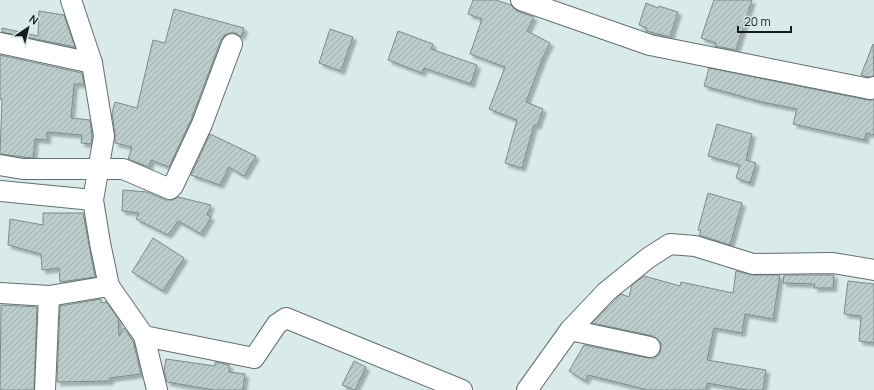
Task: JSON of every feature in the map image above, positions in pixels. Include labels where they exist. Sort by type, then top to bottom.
[{"type":"street","points":[[71,0],[92,63],[104,136],[93,200],[109,286],[144,336],[157,390]]},
{"type":"street","points":[[522,0],[650,45],[863,88],[870,89],[874,87]]},
{"type":"street","points":[[0,43],[92,63]]},
{"type":"street","points":[[0,165],[23,169],[123,169],[170,188],[173,186],[202,124],[232,44]]},
{"type":"street","points":[[0,191],[93,200]]},
{"type":"street","points":[[528,390],[570,330],[606,292],[648,258],[670,244],[695,246],[752,264],[833,263],[874,270]]},
{"type":"street","points":[[0,293],[49,296],[109,286]]},
{"type":"street","points":[[45,390],[49,296]]},
{"type":"street","points":[[144,336],[254,358],[277,324],[286,318],[451,388]]},
{"type":"street","points":[[570,330],[650,347]]},
{"type":"building","points":[[473,0],[496,0],[511,5],[517,11],[534,17],[527,31],[550,43],[543,57],[526,102],[543,109],[537,126],[534,125],[522,168],[505,163],[517,120],[489,109],[505,67],[470,54],[482,19],[468,14]]},
{"type":"building","points":[[714,0],[752,0],[736,50],[715,46],[716,43],[701,38]]},
{"type":"building","points":[[646,3],[658,8],[659,6],[678,12],[670,37],[646,31],[647,28],[639,25]]},
{"type":"building","points":[[174,9],[244,28],[241,37],[236,33],[230,33],[225,35],[221,40],[191,120],[169,167],[151,160],[149,167],[128,159],[132,147],[115,143],[112,113],[115,102],[137,108],[153,40],[165,43]]},
{"type":"building","points":[[39,11],[64,15],[75,47],[2,32],[2,28],[38,36]]},
{"type":"building","points":[[330,29],[353,37],[341,71],[319,63]]},
{"type":"building","points":[[398,31],[433,44],[431,49],[477,65],[471,84],[424,68],[422,73],[388,60]]},
{"type":"building","points":[[873,44],[874,76],[868,77],[861,75]]},
{"type":"building","points":[[0,55],[82,73],[84,84],[74,84],[71,118],[90,120],[92,136],[91,144],[81,143],[82,135],[47,132],[47,140],[35,139],[33,158],[0,154],[2,99],[0,99]]},
{"type":"building","points":[[709,68],[874,100],[874,135],[866,133],[865,140],[793,124],[797,109],[762,102],[704,86]]},
{"type":"building","points":[[717,124],[752,134],[746,160],[756,163],[750,183],[736,178],[740,165],[708,156]]},
{"type":"building","points":[[210,134],[256,156],[244,176],[229,167],[220,185],[191,175]]},
{"type":"building","points":[[123,190],[147,192],[166,200],[173,200],[178,197],[211,205],[207,215],[211,217],[201,234],[178,221],[168,235],[136,219],[139,213],[122,211]]},
{"type":"building","points":[[708,193],[742,203],[730,245],[699,235],[701,231],[698,230]]},
{"type":"building","points":[[43,213],[83,213],[95,277],[60,282],[59,268],[42,270],[41,254],[8,245],[10,219],[43,225]]},
{"type":"building","points":[[153,238],[184,258],[163,291],[132,272]]},
{"type":"building","points":[[736,271],[753,275],[780,275],[773,319],[745,314],[742,333],[714,328],[707,360],[766,370],[763,390],[747,390],[707,383],[706,390],[648,390],[588,375],[585,381],[569,371],[584,345],[648,358],[654,358],[659,354],[661,343],[653,336],[592,323],[621,294],[629,297],[632,285],[644,276],[680,286],[681,282],[733,293]]},
{"type":"building","points":[[784,275],[834,275],[833,288],[814,288],[815,284],[783,283]]},
{"type":"building","points":[[848,281],[874,284],[874,343],[859,341],[861,316],[844,314]]},
{"type":"building","points":[[101,299],[101,303],[106,302],[118,318],[119,336],[124,328],[133,341],[141,374],[110,378],[110,381],[57,382],[60,306]]},
{"type":"building","points":[[1,305],[37,307],[34,390],[0,390]]},
{"type":"building","points":[[166,359],[215,366],[215,362],[229,365],[229,372],[245,374],[243,390],[214,390],[167,382],[164,370]]},
{"type":"building","points":[[354,361],[366,367],[355,390],[342,385]]}]
